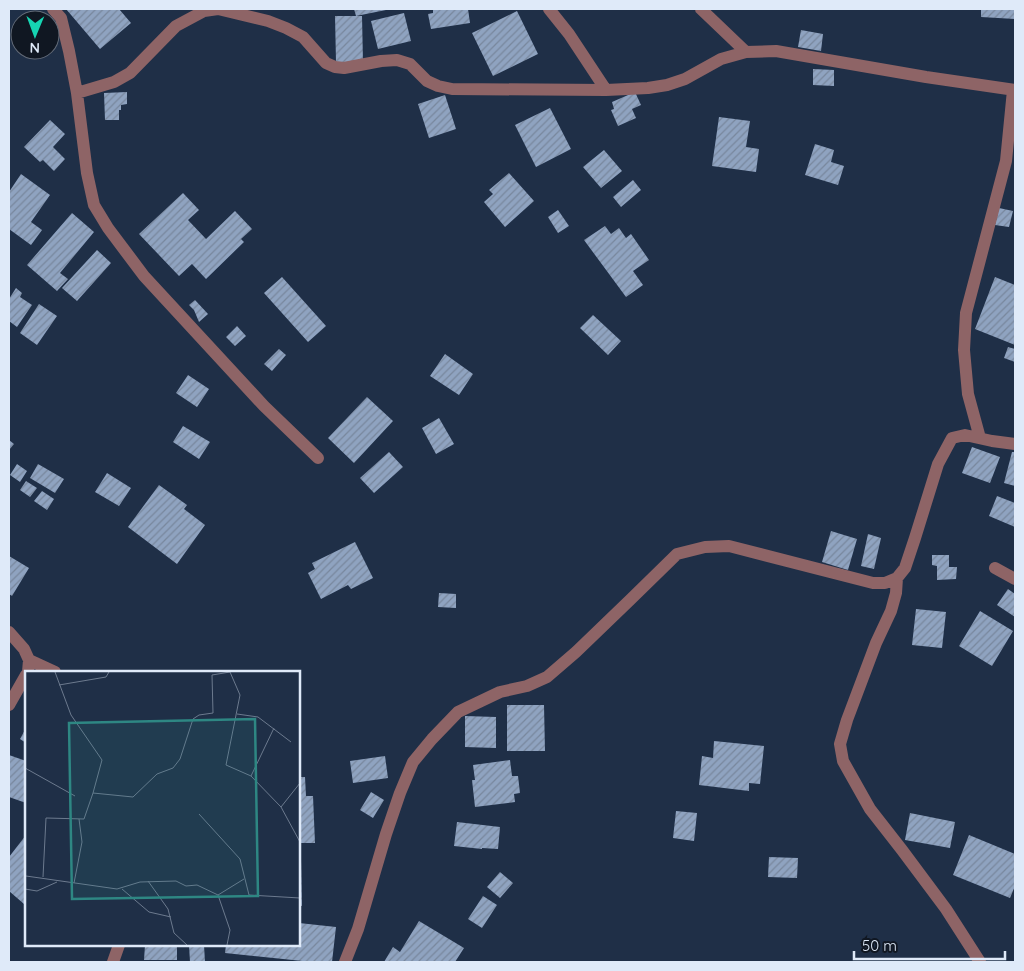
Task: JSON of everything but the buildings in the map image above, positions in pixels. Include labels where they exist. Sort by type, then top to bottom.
[{"type":"street","points":[[53,9],[60,18],[69,51],[77,93],[87,173],[94,205],[108,228],[144,276],[264,406],[318,458]]},
{"type":"street","points":[[77,93],[114,82],[130,73],[176,26],[204,11],[218,9],[268,21],[286,28],[303,37],[326,63],[334,67],[344,68],[397,60],[410,64],[427,81],[452,89],[606,90],[648,88],[667,85],[684,79],[721,60],[746,52],[776,51],[1014,90],[1006,161],[966,313],[964,350],[968,394],[980,438]]},
{"type":"street","points":[[549,9],[569,34],[606,90]]},
{"type":"street","points":[[701,9],[746,52]]},
{"type":"street","points":[[345,962],[358,929],[386,834],[413,762],[458,712],[500,692],[527,686],[547,677],[576,652],[677,554],[705,547],[728,546],[873,583],[885,583],[897,578],[905,568],[938,464],[952,438],[965,435],[1015,444]]},
{"type":"street","points":[[995,568],[1015,579]]},
{"type":"street","points":[[897,578],[896,594],[891,611],[876,643],[847,720],[840,744],[843,761],[870,809],[946,909],[980,962]]},
{"type":"street","points":[[9,632],[24,649],[28,669],[46,671]]},
{"type":"street","points":[[9,705],[25,675]]},
{"type":"street","points":[[113,962],[119,946]]}]
